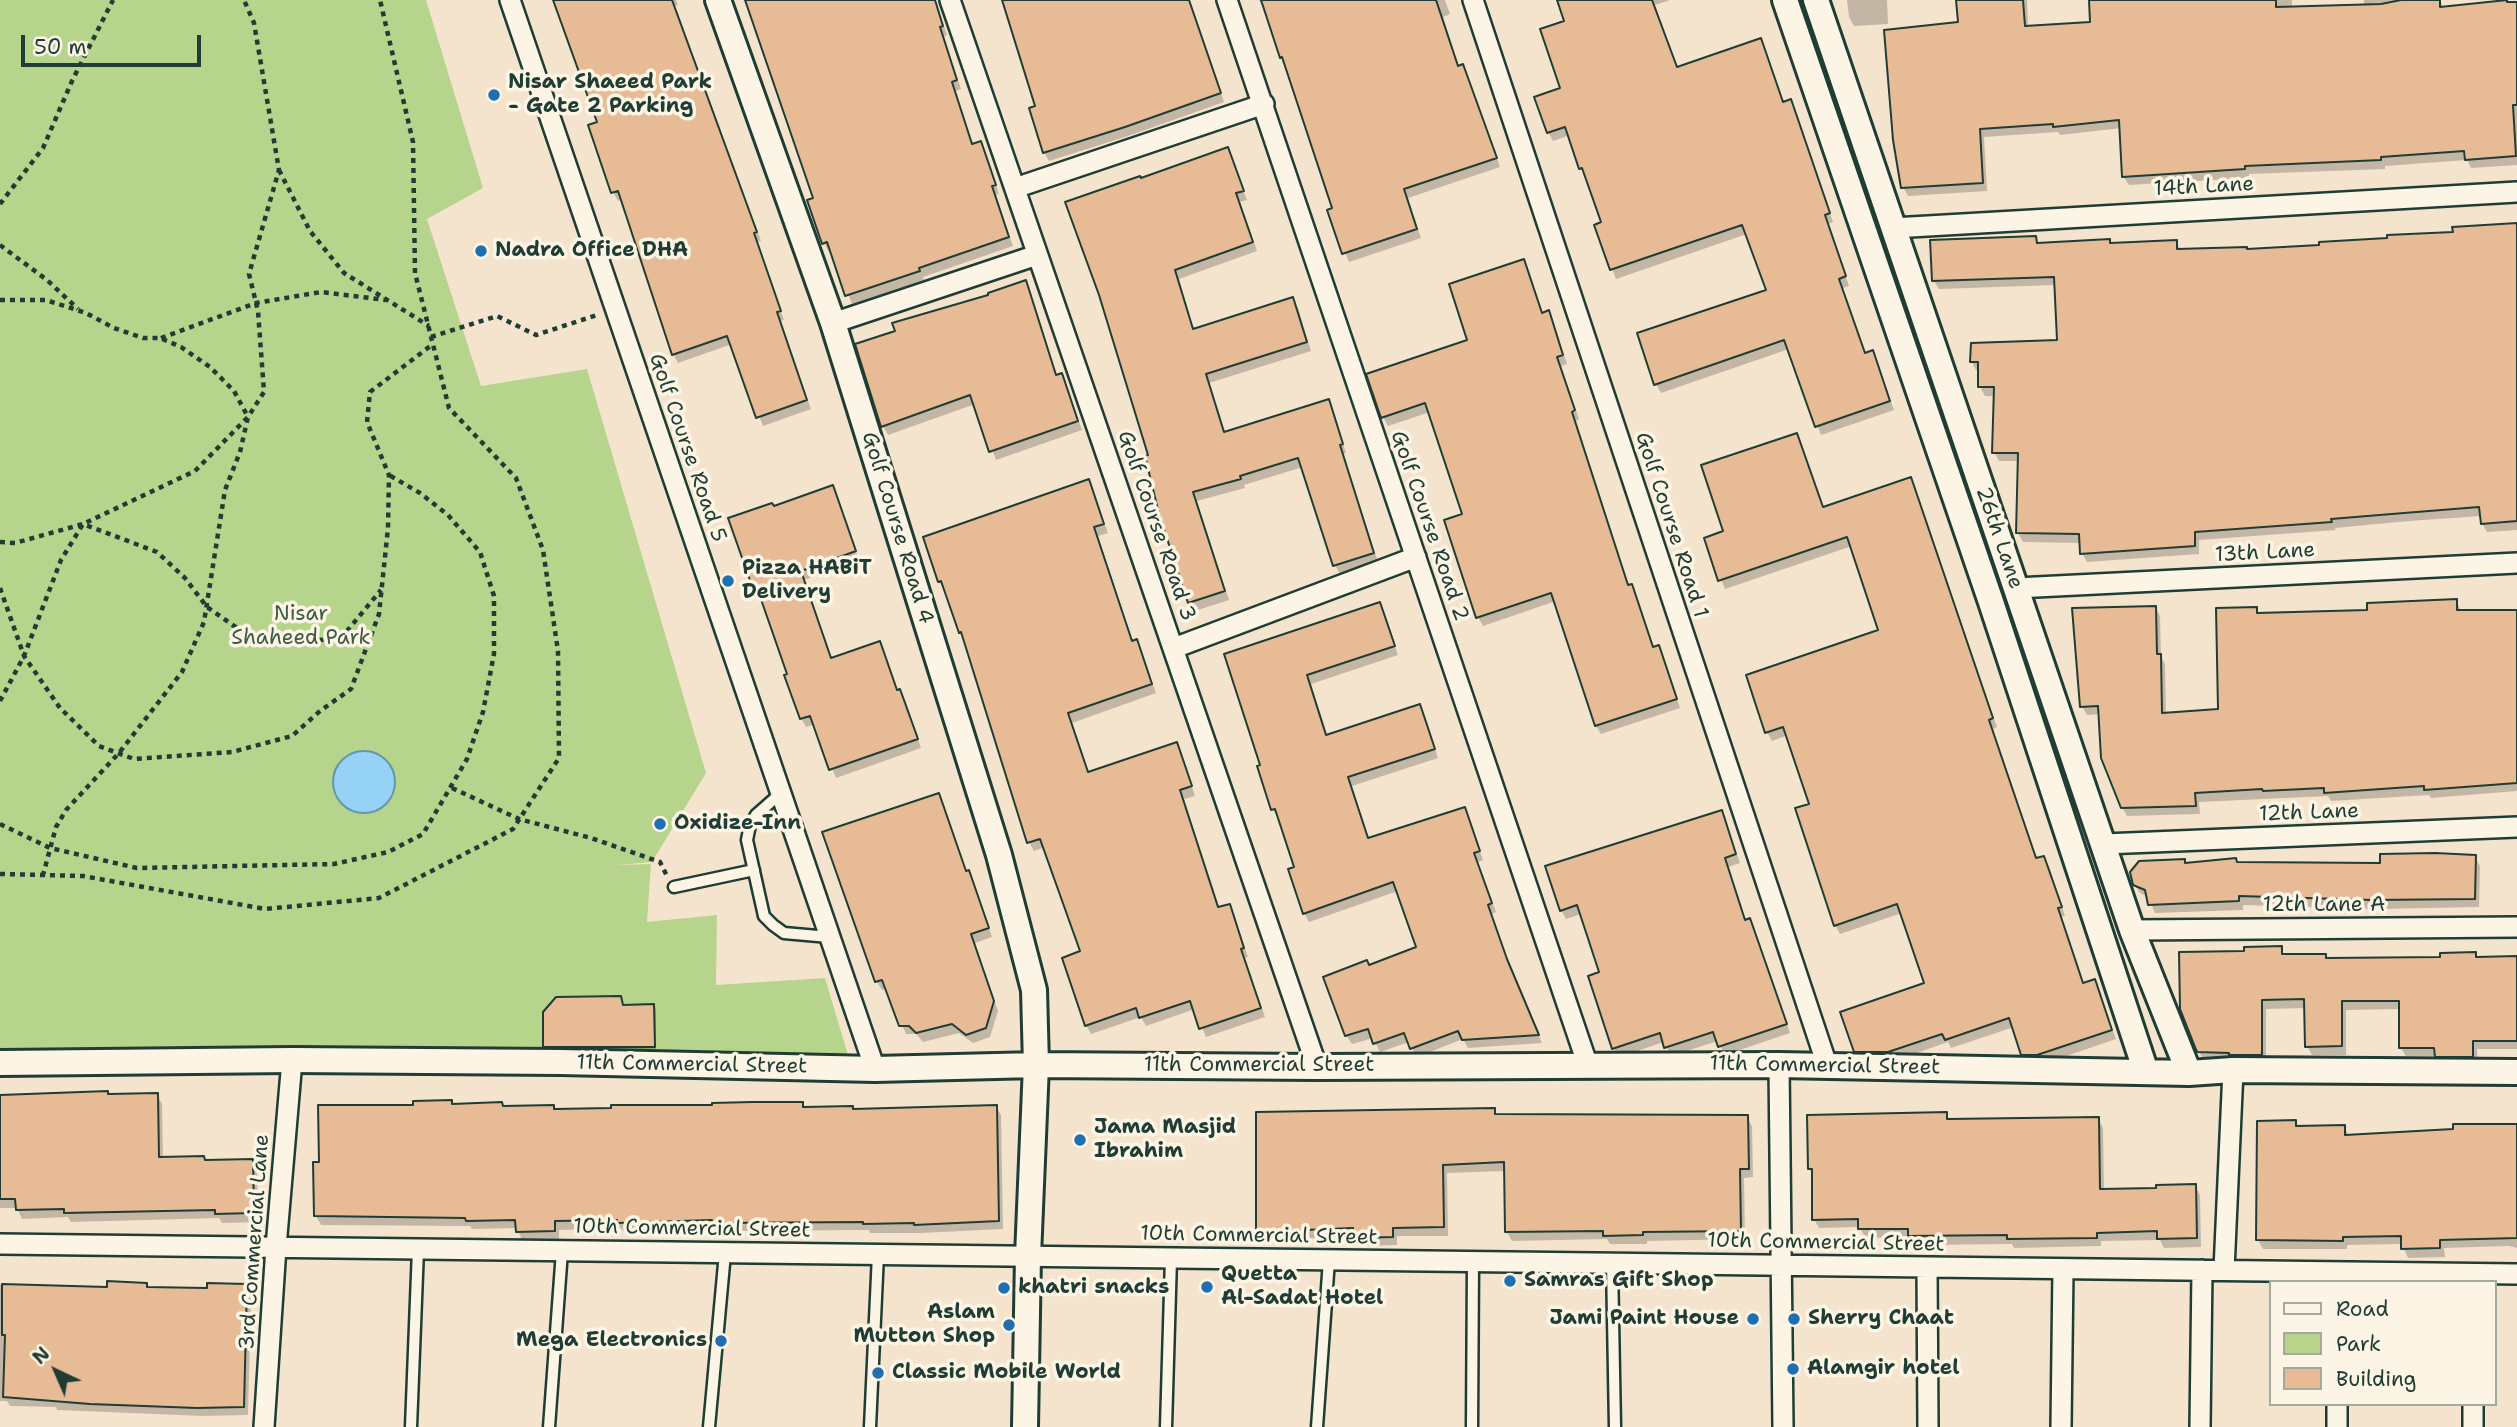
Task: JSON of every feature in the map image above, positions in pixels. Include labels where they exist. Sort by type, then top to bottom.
[{"type":"street","name":"Golf Course Road 5","points":[[510,0],[875,1069]]},
{"type":"street","name":"Golf Course Road 4","points":[[718,0],[833,323],[999,855],[1034,990],[1037,1065],[1028,1256],[1025,1427]]},
{"type":"street","name":"Golf Course Road 3","points":[[950,0],[1317,1067]]},
{"type":"street","name":"Golf Course Road 2","points":[[1227,0],[1588,1066]]},
{"type":"street","name":"Golf Course Road 1","points":[[1473,0],[1827,1065]]},
{"type":"street","points":[[1785,0],[1991,602],[2146,1072]]},
{"type":"street","name":"26th Lane","points":[[1816,0],[2132,930],[2189,1073]]},
{"type":"street","points":[[1015,188],[1264,104]]},
{"type":"street","name":"14th Lane","points":[[1893,228],[2517,192]]},
{"type":"street","points":[[833,323],[1037,255]]},
{"type":"street","points":[[1174,648],[1416,557]]},
{"type":"street","name":"13th Lane","points":[[2016,588],[2517,563]]},
{"type":"street","name":"12th Lane","points":[[2104,844],[2517,827]]},
{"type":"street","name":"12th Lane A","points":[[2132,930],[2517,927]]},
{"type":"street","name":"11th Commercial Street","points":[[0,1063],[292,1060],[574,1062],[875,1069],[1037,1065],[1827,1065],[2189,1073],[2233,1070],[2517,1072]]},
{"type":"street","name":"3rd Commercial Lane","points":[[264,1427],[292,1060]]},
{"type":"street","points":[[1779,1065],[1783,1427]]},
{"type":"street","points":[[2224,1270],[2233,1070]]},
{"type":"street","name":"10th Commercial Street","points":[[0,1244],[2224,1270],[2340,1277],[2471,1277],[2517,1274]]},
{"type":"street","points":[[1927,1267],[1927,1427]]},
{"type":"street","points":[[2062,1427],[2063,1269]]},
{"type":"street","points":[[2200,1427],[2202,1270]]},
{"type":"street","points":[[2337,1406],[2337,1427]]},
{"type":"street","points":[[2473,1406],[2473,1427]]},
{"type":"lane","points":[[781,793],[756,815],[750,825],[747,840],[764,916],[785,933],[830,937]]},
{"type":"lane","points":[[674,887],[754,870]]},
{"type":"lane","points":[[411,1427],[418,1249]]},
{"type":"lane","points":[[549,1427],[562,1251]]},
{"type":"lane","points":[[709,1427],[725,1253]]},
{"type":"lane","points":[[870,1427],[878,1254]]},
{"type":"lane","points":[[1166,1427],[1171,1258]]},
{"type":"lane","points":[[1317,1427],[1329,1260]]},
{"type":"lane","points":[[1472,1427],[1473,1262]]},
{"type":"lane","points":[[1612,1263],[1615,1427]]},
{"type":"path","points":[[0,204],[43,148],[72,81],[113,0]]},
{"type":"path","points":[[244,0],[254,23],[279,170],[310,231],[344,273],[429,326]]},
{"type":"path","points":[[0,874],[83,876],[265,909],[379,898],[513,829],[559,758],[558,651],[543,550],[516,478],[449,408],[415,274],[413,142],[380,0]]},
{"type":"path","points":[[0,542],[15,542],[83,524],[195,471],[248,416],[264,392],[256,303],[249,274],[279,170]]},
{"type":"path","points":[[0,245],[47,280],[79,310]]},
{"type":"path","points":[[0,300],[46,300],[79,310],[114,328],[143,338],[160,338],[256,303],[321,292],[386,299]]},
{"type":"path","points":[[0,588],[24,656],[60,708],[99,746],[134,759],[232,752],[292,736],[320,711],[351,689],[379,614],[388,528],[389,475],[367,422],[370,392],[432,340],[497,316],[536,335],[616,309]]},
{"type":"path","points":[[43,875],[56,827],[66,810],[119,753],[182,672],[204,622],[225,490],[240,452],[248,416],[234,391],[210,367],[181,347],[160,338]]},
{"type":"path","points":[[0,824],[50,848],[137,868],[334,863],[388,852],[423,834],[467,759],[483,712],[494,654],[494,596],[480,552],[448,515],[420,493],[389,475]]},
{"type":"path","points":[[83,524],[157,552],[186,578],[207,607],[247,635],[278,641],[321,640],[347,631],[382,589]]},
{"type":"path","points":[[0,701],[24,656],[61,560],[83,524]]},
{"type":"path","points":[[452,788],[519,820],[592,838],[660,862],[674,887]]},
{"type":"green space","name":"Nisar Shaheed Park","points":[[0,0],[426,0],[483,188],[427,219],[481,386],[587,369],[706,773],[652,862],[617,865],[651,864],[647,922],[717,915],[716,985],[825,978],[848,1055],[0,1050]]},
{"type":"water","points":[[364,751],[376,753],[386,760],[393,770],[393,794],[386,804],[376,811],[364,813],[352,811],[342,804],[335,794],[333,782],[335,770],[342,760],[352,753]]},
{"type":"building","points":[[553,0],[672,0],[757,232],[754,233],[781,311],[777,312],[807,400],[756,418],[727,336],[672,355],[618,191],[611,193],[588,125],[597,122]]},
{"type":"building","points":[[745,0],[935,0],[943,26],[940,27],[957,80],[952,82],[972,144],[981,141],[1009,237],[845,296],[827,242],[822,244],[807,200],[813,198]]},
{"type":"building","points":[[1002,0],[1189,0],[1221,93],[1043,153],[1029,108],[1035,106]]},
{"type":"building","points":[[1261,0],[1436,0],[1458,66],[1463,64],[1497,158],[1404,189],[1417,229],[1342,254],[1327,210],[1332,208]]},
{"type":"building","points":[[1557,0],[1652,0],[1677,67],[1761,38],[1783,102],[1791,99],[1830,213],[1825,215],[1846,276],[1839,279],[1865,353],[1873,350],[1890,401],[1815,427],[1784,340],[1654,385],[1637,333],[1766,290],[1742,225],[1610,270],[1594,225],[1601,222],[1565,127],[1547,133],[1534,97],[1560,88],[1540,29],[1564,21]]},
{"type":"building","points":[[1956,0],[2023,0],[2025,26],[2090,22],[2089,0],[2276,0],[2276,7],[2381,4],[2401,0],[2440,0],[2440,7],[2507,0],[2517,2],[2517,105],[2513,105],[2516,156],[2465,160],[2464,151],[2381,157],[2381,160],[2245,166],[2245,169],[2122,177],[2119,120],[2053,127],[2053,124],[1980,129],[1983,183],[1901,188],[1893,140],[1884,30],[1958,22]]},
{"type":"building","points":[[1228,147],[1244,191],[1236,193],[1253,242],[1175,270],[1193,329],[1293,297],[1307,342],[1206,374],[1224,432],[1329,399],[1343,444],[1340,445],[1374,553],[1333,566],[1298,458],[1240,476],[1241,479],[1193,492],[1225,591],[1188,603],[1159,514],[1145,456],[1148,455],[1099,295],[1065,202]]},
{"type":"building","points":[[2517,223],[2517,521],[2481,524],[2479,507],[2195,532],[2195,546],[2080,554],[2079,534],[2016,533],[2018,453],[1992,453],[1994,387],[1978,387],[1978,362],[1970,362],[1971,343],[2057,340],[2054,277],[1932,281],[1930,240],[2036,236],[2037,243],[2110,239],[2110,243],[2177,240],[2177,249],[2247,249],[2319,245],[2319,242],[2387,238],[2387,235],[2453,232],[2452,227]]},
{"type":"building","points":[[1524,259],[1542,313],[1549,310],[1563,355],[1557,357],[1575,410],[1572,412],[1628,585],[1632,584],[1653,647],[1659,645],[1677,699],[1595,726],[1551,593],[1476,618],[1444,520],[1462,514],[1425,403],[1381,418],[1366,374],[1467,340],[1449,284]]},
{"type":"building","points":[[1026,280],[1056,375],[1062,373],[1078,421],[989,452],[970,395],[881,427],[855,344],[895,331],[892,323],[988,295]]},
{"type":"building","points":[[1797,433],[1823,507],[1911,477],[1993,718],[1989,720],[2036,858],[2044,856],[2062,907],[2058,908],[2083,983],[2095,979],[2112,1030],[2037,1055],[2021,1055],[2009,1018],[1945,1040],[1942,1034],[1888,1052],[1854,1052],[1840,1012],[1924,983],[1897,904],[1834,926],[1795,808],[1809,804],[1783,727],[1765,733],[1746,675],[1878,630],[1847,537],[1718,581],[1704,538],[1723,531],[1701,465]]},
{"type":"building","points":[[1089,479],[1104,524],[1094,527],[1132,641],[1137,639],[1152,684],[1068,713],[1088,772],[1177,742],[1192,786],[1180,790],[1218,907],[1230,904],[1244,948],[1241,949],[1261,1008],[1199,1029],[1190,1001],[1139,1018],[1136,1008],[1085,1026],[1062,958],[1080,951],[1040,839],[1027,843],[961,632],[959,633],[941,581],[938,582],[923,537]]},
{"type":"building","points":[[833,485],[856,551],[801,571],[831,658],[880,641],[918,739],[829,770],[810,716],[800,719],[756,585],[752,586],[728,518],[772,503],[774,506]]},
{"type":"building","points":[[2457,599],[2457,610],[2517,610],[2517,783],[2424,790],[2424,786],[2324,793],[2324,788],[2195,793],[2196,806],[2121,808],[2101,758],[2098,706],[2080,707],[2072,608],[2156,606],[2157,654],[2161,654],[2162,713],[2218,709],[2216,608],[2257,607],[2257,613],[2367,610],[2367,603]]},
{"type":"building","points":[[1380,602],[1395,646],[1307,675],[1326,735],[1420,704],[1435,749],[1348,777],[1368,838],[1465,807],[1480,851],[1474,853],[1492,903],[1488,905],[1539,1035],[1462,1040],[1458,1031],[1410,1049],[1404,1033],[1373,1044],[1368,1029],[1345,1036],[1323,977],[1367,960],[1369,965],[1416,947],[1393,882],[1303,914],[1288,869],[1294,867],[1275,809],[1271,810],[1257,766],[1260,765],[1224,654]]},
{"type":"building","points":[[939,793],[989,928],[971,934],[994,1001],[986,1028],[966,1035],[952,1024],[916,1033],[909,1026],[899,1026],[882,980],[875,982],[822,832]]},
{"type":"building","points":[[1722,810],[1736,854],[1725,858],[1745,920],[1750,918],[1787,1024],[1718,1047],[1713,1032],[1664,1048],[1660,1033],[1612,1049],[1588,976],[1599,972],[1577,905],[1560,911],[1545,866]]},
{"type":"building","points":[[2380,854],[2476,855],[2475,899],[2373,900],[2239,896],[2239,901],[2148,905],[2145,890],[2133,885],[2130,872],[2139,861],[2185,859],[2185,863],[2236,858],[2237,862],[2380,863]]},
{"type":"building","points":[[2282,946],[2282,954],[2326,954],[2326,958],[2440,957],[2440,953],[2476,952],[2476,957],[2517,956],[2517,1041],[2473,1041],[2473,1057],[2435,1057],[2434,1048],[2399,1048],[2399,1001],[2342,1001],[2342,1046],[2305,1047],[2304,999],[2262,1000],[2262,1055],[2197,1052],[2180,1009],[2179,952],[2244,951],[2244,947]]},
{"type":"building","points":[[621,996],[623,1005],[654,1004],[655,1047],[543,1047],[543,1012],[556,997]]},
{"type":"building","points":[[108,1091],[108,1094],[158,1093],[159,1157],[253,1159],[254,1213],[215,1214],[215,1210],[64,1213],[64,1209],[16,1210],[15,1199],[0,1199],[0,1095]]},
{"type":"building","points":[[452,1100],[452,1104],[502,1102],[503,1106],[554,1105],[554,1109],[752,1102],[803,1102],[803,1107],[853,1106],[853,1109],[997,1105],[999,1221],[914,1225],[863,1222],[712,1223],[712,1220],[617,1223],[617,1220],[555,1221],[555,1231],[516,1232],[515,1220],[314,1216],[313,1162],[319,1162],[318,1105],[413,1105],[413,1101]]},
{"type":"building","points":[[1495,1108],[1495,1114],[1748,1115],[1749,1169],[1740,1169],[1741,1231],[1643,1232],[1643,1235],[1603,1236],[1603,1231],[1505,1232],[1504,1162],[1443,1165],[1444,1227],[1393,1228],[1393,1237],[1353,1238],[1353,1228],[1256,1232],[1256,1112]]},
{"type":"building","points":[[1947,1112],[1947,1119],[2099,1117],[2100,1189],[2196,1184],[2197,1238],[2157,1239],[2157,1231],[2097,1233],[2097,1238],[1908,1236],[1908,1229],[1858,1229],[1858,1219],[1812,1220],[1812,1169],[1808,1169],[1807,1115]]},
{"type":"building","points":[[2296,1120],[2296,1126],[2345,1125],[2345,1135],[2453,1129],[2453,1124],[2517,1124],[2517,1238],[2440,1240],[2440,1248],[2401,1249],[2401,1236],[2343,1237],[2343,1241],[2256,1240],[2257,1121]]},
{"type":"building","points":[[107,1281],[147,1283],[147,1287],[207,1288],[207,1283],[247,1284],[244,1407],[90,1404],[3,1397],[5,1335],[2,1335],[2,1284],[107,1287]]},
{"type":"place","name":"Nisar Shaeed Park - Gate 2 Parking","points":[[494,95]]},
{"type":"place","name":"Nadra Office DHA","points":[[481,251]]},
{"type":"place","name":"Pizza HABiT Delivery","points":[[728,581]]},
{"type":"place","name":"Oxidize-Inn","points":[[660,824]]},
{"type":"place","name":"Jama Masjid Ibrahim","points":[[1080,1140]]},
{"type":"place","name":"Samras Gift Shop","points":[[1510,1281]]},
{"type":"place","name":"Quetta Al-Sadat Hotel","points":[[1207,1287]]},
{"type":"place","name":"khatri snacks","points":[[1004,1288]]},
{"type":"place","name":"Jami Paint House","points":[[1753,1319]]},
{"type":"place","name":"Sherry Chaat","points":[[1794,1319]]},
{"type":"place","name":"Aslam Mutton Shop","points":[[1009,1325]]},
{"type":"place","name":"Mega Electronics","points":[[721,1341]]},
{"type":"place","name":"Alamgir hotel","points":[[1793,1369]]},
{"type":"place","name":"Classic Mobile World","points":[[878,1373]]}]
